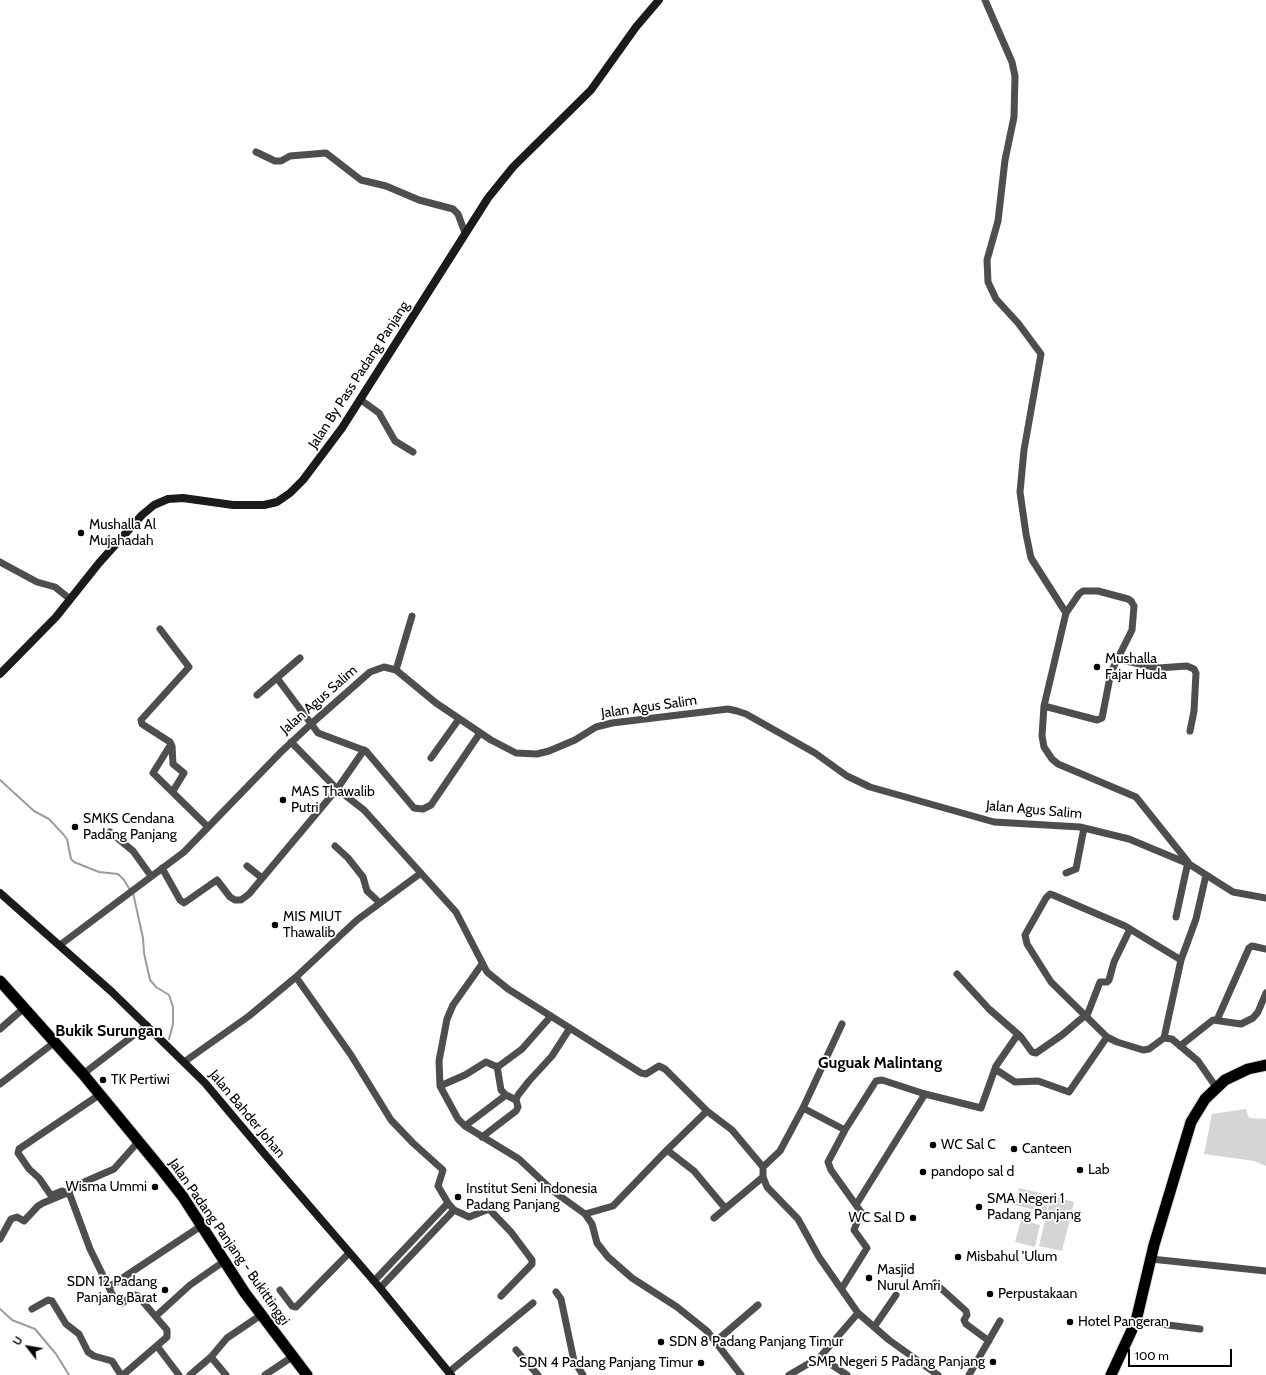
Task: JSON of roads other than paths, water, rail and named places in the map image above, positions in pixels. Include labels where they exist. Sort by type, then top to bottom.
[{"type":"highway","name":"Jalan Padang Panjang - Bukittinggi","points":[[0,981],[83,1074],[183,1197],[224,1262],[261,1315],[307,1375]]},
{"type":"highway","points":[[1110,1375],[1136,1321],[1151,1259],[1191,1122],[1205,1099],[1225,1080],[1248,1069],[1266,1065]]},
{"type":"main road","name":"Jalan By Pass Padang Panjang","points":[[1,674],[56,617],[99,563],[142,515],[154,505],[168,499],[183,498],[233,505],[264,505],[277,502],[290,493],[303,480],[361,400],[488,198],[514,167],[591,90],[636,27],[659,0]]},
{"type":"main road","name":"Jalan Bahder Johan","points":[[0,893],[60,945],[147,1025],[205,1083],[377,1285],[450,1374]]},
{"type":"street","points":[[985,0],[1012,62],[1015,76],[1014,117],[1005,160],[998,221],[987,260],[988,282],[996,299],[1018,323],[1039,349],[1041,354],[1024,450],[1020,492],[1031,558],[1066,612]]},
{"type":"street","points":[[256,152],[275,161],[281,161],[290,156],[326,153],[361,180],[386,186],[418,200],[453,209],[458,214],[465,233]]},
{"type":"street","points":[[361,400],[379,413],[395,441],[413,452]]},
{"type":"street","points":[[0,562],[37,582],[55,587],[70,599]]},
{"type":"street","points":[[1044,706],[1097,720],[1102,718],[1110,676],[1132,630],[1134,606],[1131,601],[1098,591],[1083,591],[1079,594],[1066,612],[1044,706],[1042,736],[1044,747],[1052,760],[1058,764],[1136,797],[1189,864],[1176,917]]},
{"type":"street","points":[[396,670],[412,616]]},
{"type":"street","points":[[160,629],[189,667],[141,720],[142,724],[171,744],[173,764],[184,773],[173,791]]},
{"type":"street","points":[[257,695],[300,658]]},
{"type":"street","points":[[1117,659],[1158,668],[1187,666],[1194,669],[1196,673],[1194,711],[1190,731]]},
{"type":"street","name":"Jalan Agus Salim","points":[[60,945],[184,852],[291,742],[370,672],[384,667],[396,670],[436,703],[459,719],[480,733],[516,753],[537,754],[562,745],[596,727],[612,723],[728,709],[746,714],[814,754],[847,776],[870,786],[960,814],[994,822],[1084,828],[1129,839],[1189,864],[1233,892],[1266,898]]},
{"type":"street","points":[[276,678],[320,734],[364,750],[370,755],[414,808],[423,809],[434,802],[480,733]]},
{"type":"street","points":[[431,758],[459,719]]},
{"type":"street","points":[[291,742],[337,789],[364,810],[456,912],[487,972],[508,989],[641,1073],[646,1074],[659,1066],[665,1069],[708,1111],[732,1130],[763,1167],[763,1177],[767,1187],[798,1220],[819,1257],[858,1313],[889,1340],[938,1375]]},
{"type":"street","points":[[171,744],[153,773],[208,827]]},
{"type":"street","points":[[162,868],[180,900],[184,903],[217,880],[230,897],[236,900],[241,900],[262,878],[337,789],[364,750]]},
{"type":"street","points":[[1066,873],[1076,869],[1084,828]]},
{"type":"street","points":[[110,832],[133,851],[150,876]]},
{"type":"street","points":[[335,846],[363,877],[367,891],[380,903]]},
{"type":"street","points":[[247,866],[262,878]]},
{"type":"street","points":[[184,1062],[249,1016],[296,977],[357,920],[421,873]]},
{"type":"street","points":[[1181,960],[1130,929],[1050,894],[1046,898],[1025,935],[1026,944],[1047,978],[1107,1037],[1117,1042],[1143,1050],[1149,1049],[1164,1038],[1181,960],[1196,919],[1206,875]]},
{"type":"street","points":[[957,974],[989,1009],[1020,1036],[1035,1054],[1062,1035],[1090,1011],[1100,983],[1102,981],[1107,982],[1109,980],[1114,962],[1130,929]]},
{"type":"street","points":[[1217,1020],[1249,948],[1252,946],[1266,949]]},
{"type":"street","points":[[482,964],[453,1005],[448,1019],[439,1061],[440,1086],[458,1119],[465,1126],[519,1159],[553,1192],[585,1214],[592,1224],[597,1244],[608,1258],[632,1278],[677,1307],[707,1331],[741,1375]]},
{"type":"street","points":[[296,977],[351,1055],[391,1120],[413,1143],[443,1170],[438,1186],[448,1203],[454,1210],[469,1217],[489,1209],[511,1232],[532,1260],[532,1264],[501,1296]]},
{"type":"street","points":[[1180,1046],[1209,1022],[1217,1020],[1241,1024],[1253,1018],[1258,1012],[1266,993]]},
{"type":"street","points":[[0,1029],[24,1008]]},
{"type":"street","points":[[497,1066],[522,1049],[551,1016]]},
{"type":"street","points":[[763,1167],[780,1151],[803,1108],[842,1024]]},
{"type":"street","points":[[83,1074],[147,1025]]},
{"type":"street","points":[[516,1100],[529,1081],[552,1056],[570,1028]]},
{"type":"street","points":[[842,1288],[867,1250],[866,1246],[854,1230],[854,1226],[861,1214],[828,1166],[829,1157],[845,1130],[879,1080],[980,1109],[983,1106],[995,1069],[1016,1037],[1020,1036]]},
{"type":"street","points":[[995,1069],[1015,1082],[1038,1081],[1069,1092],[1107,1037]]},
{"type":"street","points":[[1164,1038],[1172,1039],[1198,1061],[1216,1087]]},
{"type":"street","points":[[0,1084],[55,1042]]},
{"type":"street","points":[[440,1086],[465,1075],[486,1062],[497,1066]]},
{"type":"street","points":[[482,1137],[516,1111],[518,1106],[516,1100],[506,1095],[501,1090],[497,1066]]},
{"type":"street","points":[[856,1205],[926,1094]]},
{"type":"street","points":[[67,1192],[62,1191],[52,1195],[50,1194],[39,1178],[29,1169],[18,1151],[99,1095]]},
{"type":"street","points":[[465,1126],[506,1095]]},
{"type":"street","points":[[803,1108],[845,1130]]},
{"type":"street","points":[[585,1214],[613,1206],[667,1150],[708,1111]]},
{"type":"street","points":[[0,1239],[11,1219],[17,1217],[24,1221],[38,1206],[67,1192],[71,1188],[114,1169],[138,1142]]},
{"type":"street","points":[[667,1150],[694,1171],[725,1208]]},
{"type":"street","points":[[714,1218],[763,1177]]},
{"type":"street","points":[[32,1309],[48,1300],[52,1301],[66,1324],[80,1334],[88,1352],[94,1356],[112,1361],[122,1375],[134,1366],[139,1359],[157,1346],[168,1334],[167,1330],[156,1316],[136,1295],[122,1303],[117,1302],[90,1249],[67,1192]]},
{"type":"street","points":[[377,1285],[448,1203]]},
{"type":"street","points":[[377,1285],[454,1210]]},
{"type":"street","points":[[109,1287],[201,1226]]},
{"type":"street","points":[[280,1290],[292,1306],[296,1307],[349,1253]]},
{"type":"street","points":[[1151,1259],[1266,1271]]},
{"type":"street","points":[[156,1316],[190,1285],[224,1262]]},
{"type":"street","points":[[935,1283],[966,1311],[967,1315],[964,1320],[966,1324],[989,1341]]},
{"type":"street","points":[[556,1292],[561,1299],[574,1360],[583,1375]]},
{"type":"street","points":[[874,1327],[896,1296]]},
{"type":"street","points":[[450,1374],[533,1303]]},
{"type":"street","points":[[715,1342],[758,1305]]},
{"type":"street","points":[[789,1375],[820,1357],[858,1313]]},
{"type":"street","points":[[190,1375],[211,1356],[227,1338],[261,1315]]},
{"type":"street","points":[[969,1375],[1000,1321]]},
{"type":"street","points":[[1136,1321],[1200,1329]]},
{"type":"street","points":[[157,1346],[179,1375]]},
{"type":"street","points":[[516,1350],[538,1375]]},
{"type":"street","points":[[211,1356],[226,1375]]},
{"type":"street","points":[[265,1375],[292,1357]]},
{"type":"street","points":[[820,1357],[847,1375]]},
{"type":"waterway","points":[[0,780],[34,811],[49,819],[63,834],[67,839],[71,859],[74,862],[99,872],[118,874],[130,890]]},
{"type":"waterway","points":[[133,893],[150,980],[156,987],[169,995],[173,1007],[173,1024],[169,1039]]},
{"type":"waterway","points":[[0,1309],[12,1320],[35,1329],[56,1354],[69,1375]]},
{"type":"place","name":"Mushalla Al Mujahadah","points":[[81,533]]},
{"type":"place","name":"Mushalla Fajar Huda","points":[[1097,667]]},
{"type":"place","name":"MAS Thawalib Putri","points":[[283,800]]},
{"type":"place","name":"SMKS Cendana Padang Panjang","points":[[75,827]]},
{"type":"place","name":"MIS MIUT Thawalib","points":[[275,925]]},
{"type":"place","name":"TK Pertiwi","points":[[103,1080]]},
{"type":"place","name":"WC Sal C","points":[[933,1145]]},
{"type":"place","name":"Canteen","points":[[1014,1149]]},
{"type":"place","name":"Lab","points":[[1080,1170]]},
{"type":"place","name":"pandopo sal d","points":[[923,1172]]},
{"type":"place","name":"Wisma Ummi","points":[[155,1187]]},
{"type":"place","name":"Institut Seni Indonesia Padang Panjang","points":[[458,1197]]},
{"type":"place","name":"SMA Negeri 1 Padang Panjang","points":[[979,1207]]},
{"type":"place","name":"WC Sal D","points":[[913,1218]]},
{"type":"place","name":"Misbahul 'Ulum","points":[[958,1257]]},
{"type":"place","name":"Masjid Nurul Amri","points":[[869,1278]]},
{"type":"place","name":"SDN 12 Padang Panjang Barat","points":[[165,1290]]},
{"type":"place","name":"Perpustakaan","points":[[990,1294]]},
{"type":"place","name":"Hotel Pangeran","points":[[1070,1322]]},
{"type":"place","name":"SDN 8 Padang Panjang Timur","points":[[661,1342]]},
{"type":"place","name":"SMP Negeri 5 Padang Panjang","points":[[993,1362]]},
{"type":"place","name":"SDN 4 Padang Panjang Timur","points":[[701,1363]]},
{"type":"district","name":"Bukik Surungan","points":[[109,1031]]},
{"type":"district","name":"Guguak Malintang","points":[[880,1063]]}]
